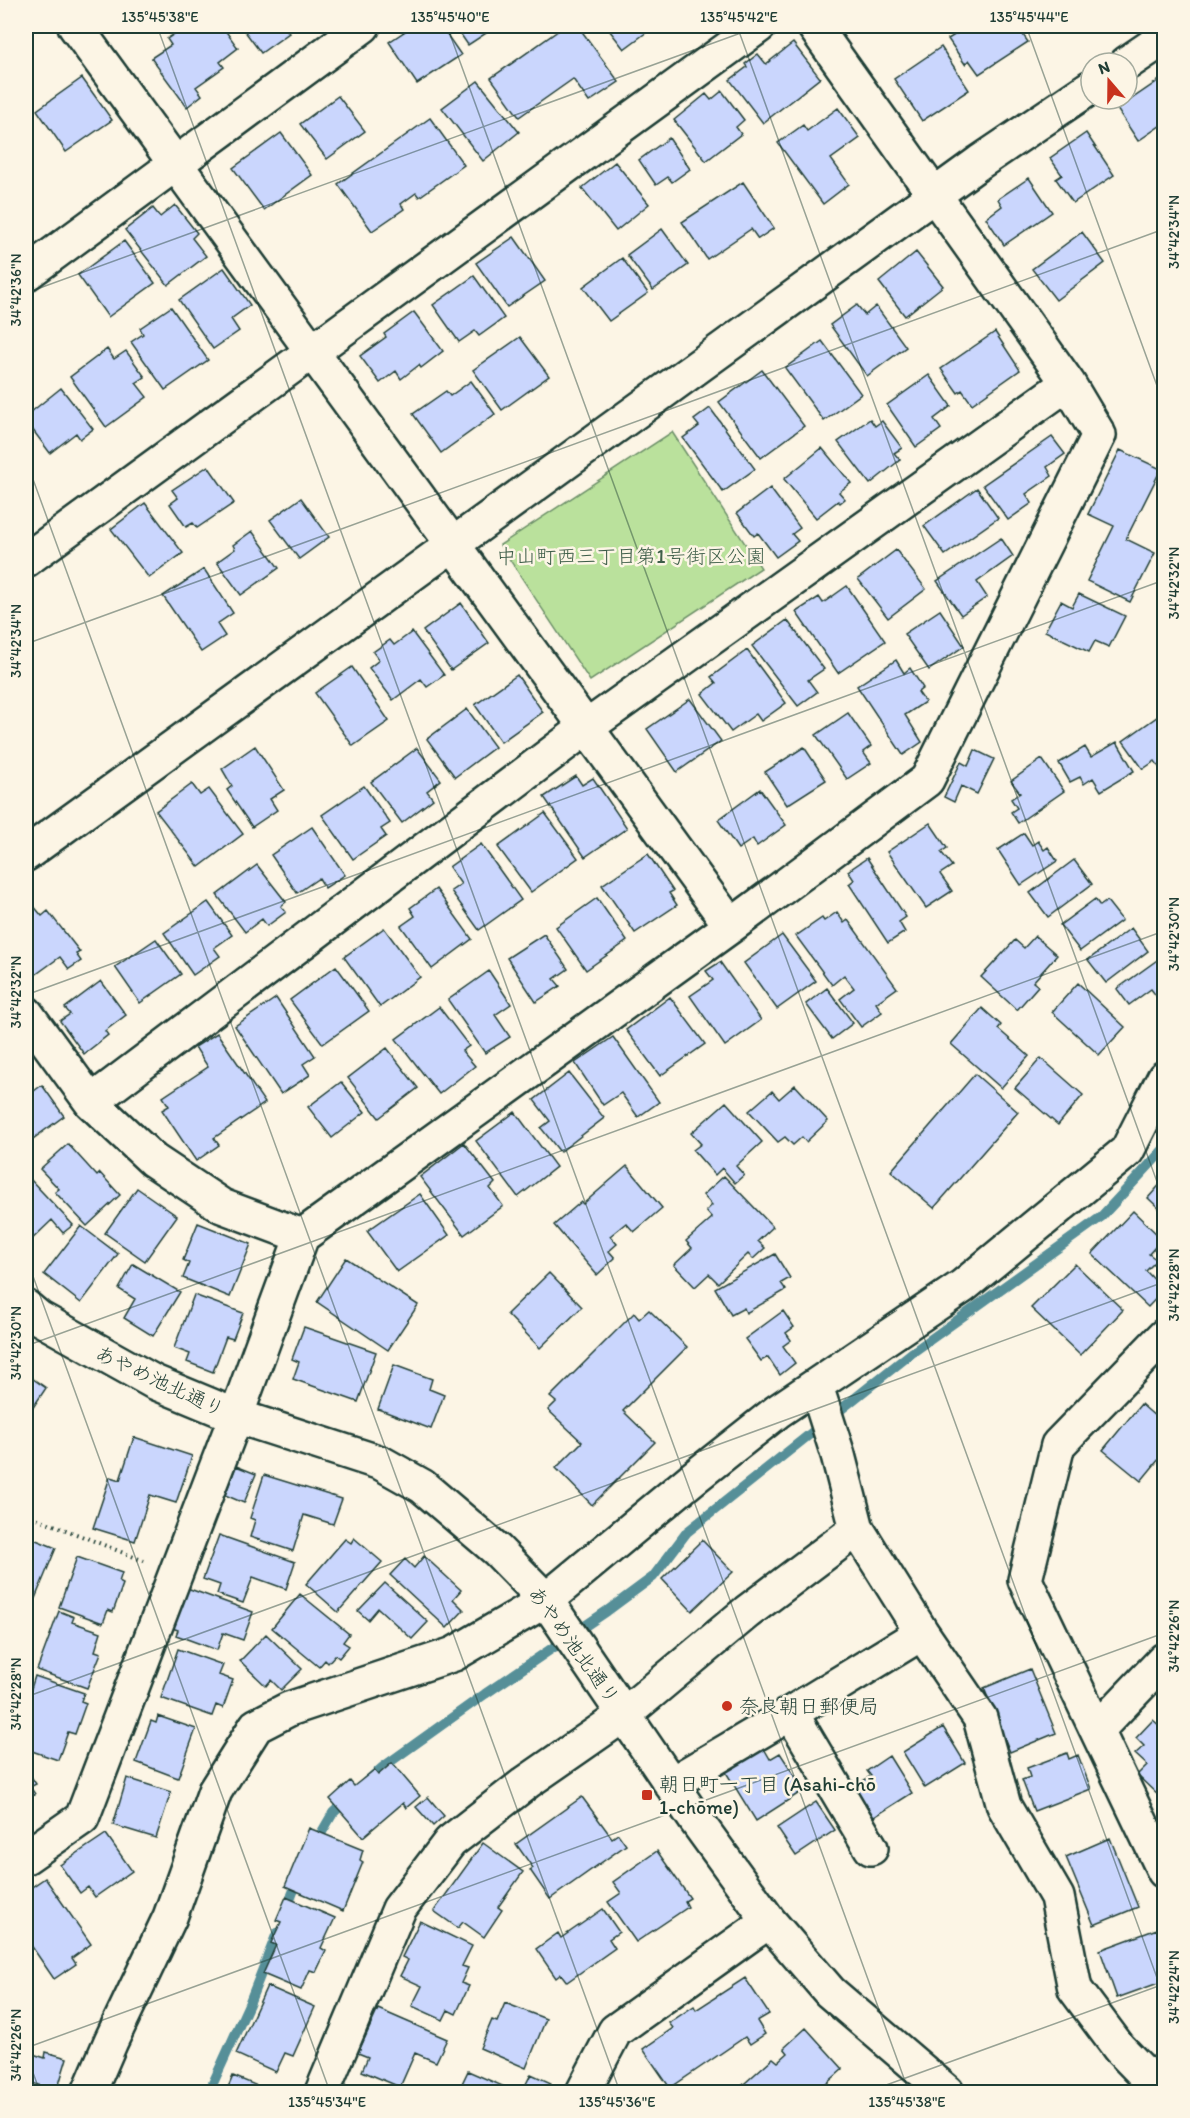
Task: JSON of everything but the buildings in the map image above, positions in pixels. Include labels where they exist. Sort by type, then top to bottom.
[{"type":"street","points":[[75,26],[731,926]]},
{"type":"street","points":[[26,274],[363,26]]},
{"type":"street","points":[[26,560],[759,26]]},
{"type":"street","points":[[26,1857],[82,1818],[236,1416],[302,1236],[731,926],[927,780],[1099,435],[1068,383],[814,26]]},
{"type":"street","points":[[1139,55],[1164,38]]},
{"type":"street","points":[[26,854],[1012,138],[1079,95]]},
{"type":"street","points":[[91,1102],[587,727],[1068,383]]},
{"type":"street","points":[[26,1013],[91,1102],[153,1160],[222,1206],[302,1236]]},
{"type":"street","points":[[89,2092],[170,1917],[215,1791],[256,1726],[289,1709],[454,1654],[546,1600],[778,1411],[963,1286],[1127,1151],[1164,1078]]},
{"type":"street","name":"あやめ池北通り","points":[[26,1307],[39,1318],[154,1382],[236,1416],[381,1463],[422,1485],[497,1550],[546,1600],[671,1784],[770,1921],[830,1992],[946,2092]]},
{"type":"street","points":[[1164,1336],[1058,1444],[1025,1580],[1164,1871]]},
{"type":"street","points":[[816,1386],[838,1455],[857,1529],[922,1633],[980,1718],[1004,1806],[1057,1897],[1075,1989],[1119,2048],[1159,2086]]},
{"type":"street","points":[[324,2092],[399,1909],[450,1842],[527,1782],[625,1714],[747,1612],[857,1529]]},
{"type":"street","points":[[671,1784],[922,1633]]},
{"type":"street","points":[[1098,1729],[1164,1660]]},
{"type":"street","points":[[791,1713],[871,1848]]},
{"type":"street","points":[[583,2092],[615,2031],[770,1921]]},
{"type":"path","points":[[26,1514],[175,1574]]},
{"type":"green space","name":"中山町西三丁目第1号街区公園","points":[[672,432],[761,568],[590,681],[500,545]]},
{"type":"waterway","points":[[366,1782],[383,1767],[485,1694],[653,1577],[687,1532],[913,1352],[1101,1217],[1164,1149]]},
{"type":"waterway","points":[[315,1844],[333,1813],[348,1799]]},
{"type":"waterway","points":[[286,1910],[299,1877]]},
{"type":"waterway","points":[[209,2092],[249,2004],[277,1933]]},
{"type":"place","name":"奈良朝日郵便局","points":[[727,1706]]},
{"type":"place","name":"朝日町一丁目 (Asahi-chō 1-chōme)","points":[[647,1795]]}]
